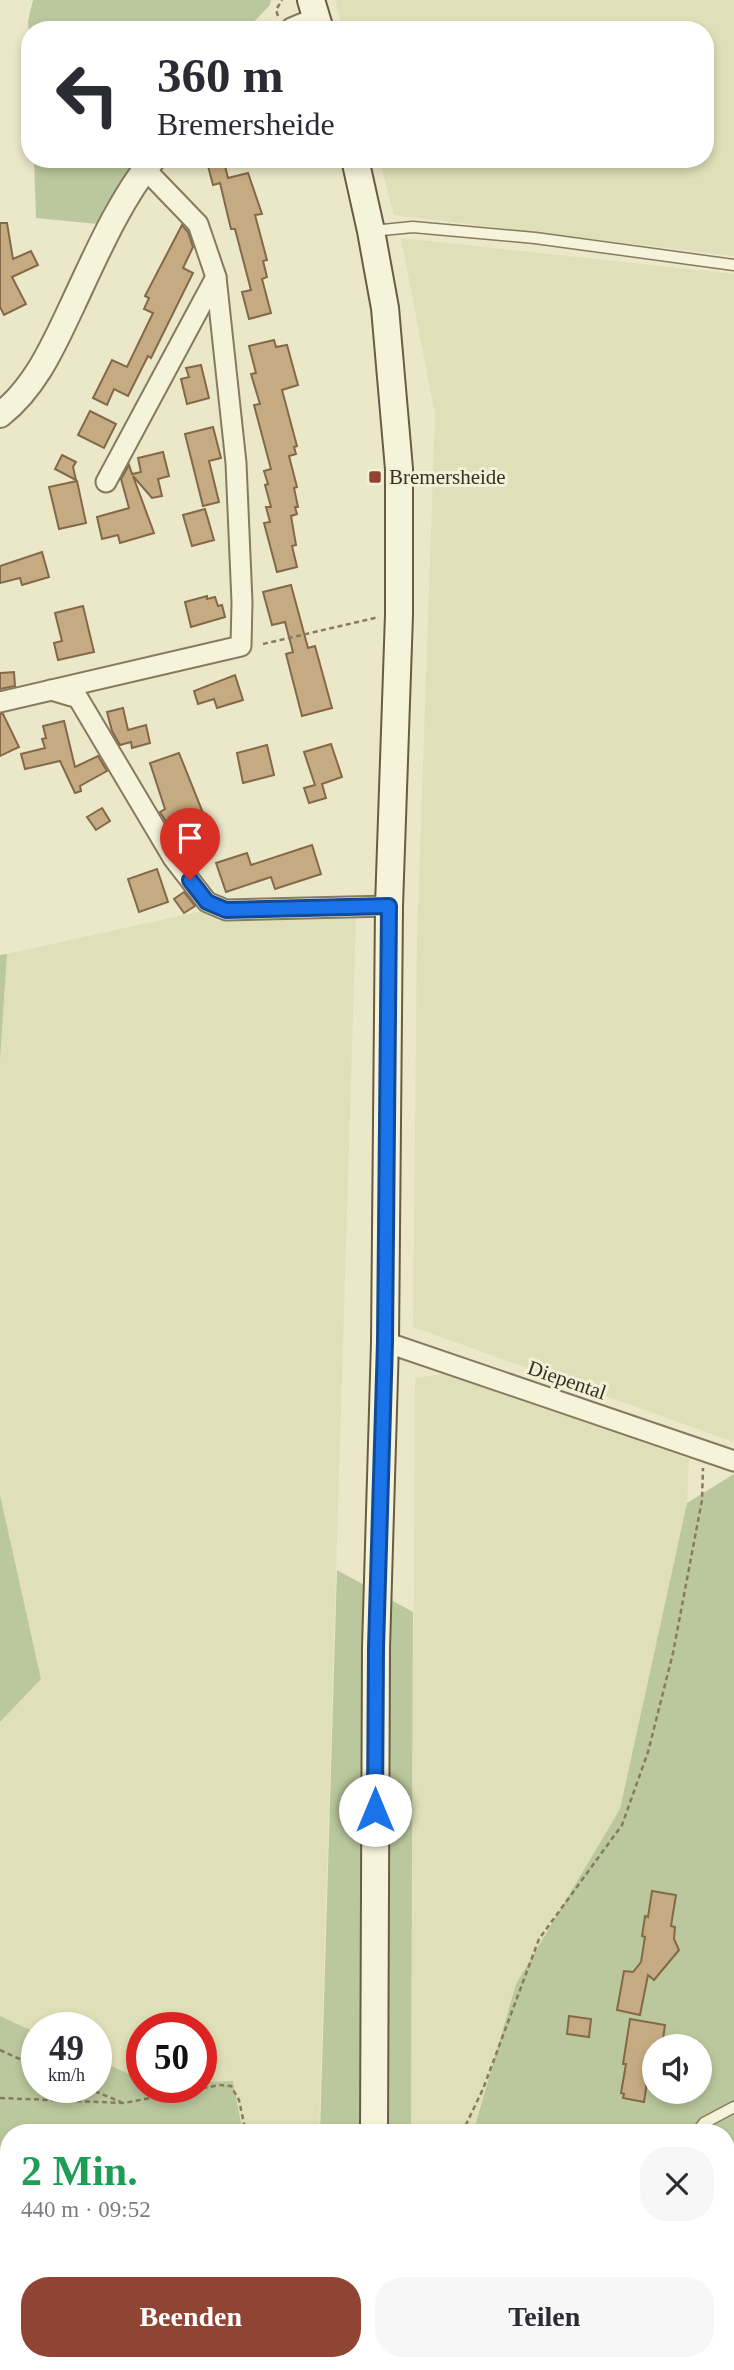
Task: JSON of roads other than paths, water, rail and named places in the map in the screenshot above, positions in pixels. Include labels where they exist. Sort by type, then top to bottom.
[{"type":"main road","points":[[357,168],[385,308],[399,470],[399,615],[389,906],[385,1342],[376,1648],[374,2124]]},
{"type":"street","points":[[0,415],[14,404],[46,360],[97,253],[148,168]]},
{"type":"street","points":[[0,702],[241,646],[243,602],[236,463],[216,277],[198,224],[153,168]]},
{"type":"street","points":[[106,482],[216,277]]},
{"type":"street","points":[[49,690],[79,698],[173,858],[207,902],[226,910],[389,906]]},
{"type":"street","name":"Diepental","points":[[385,1342],[734,1461]]},
{"type":"lane","points":[[371,231],[413,227],[535,238],[734,265]]},
{"type":"lane","points":[[703,2124],[734,2107]]},
{"type":"place","name":"Bremersheide","points":[[375,477]]}]
